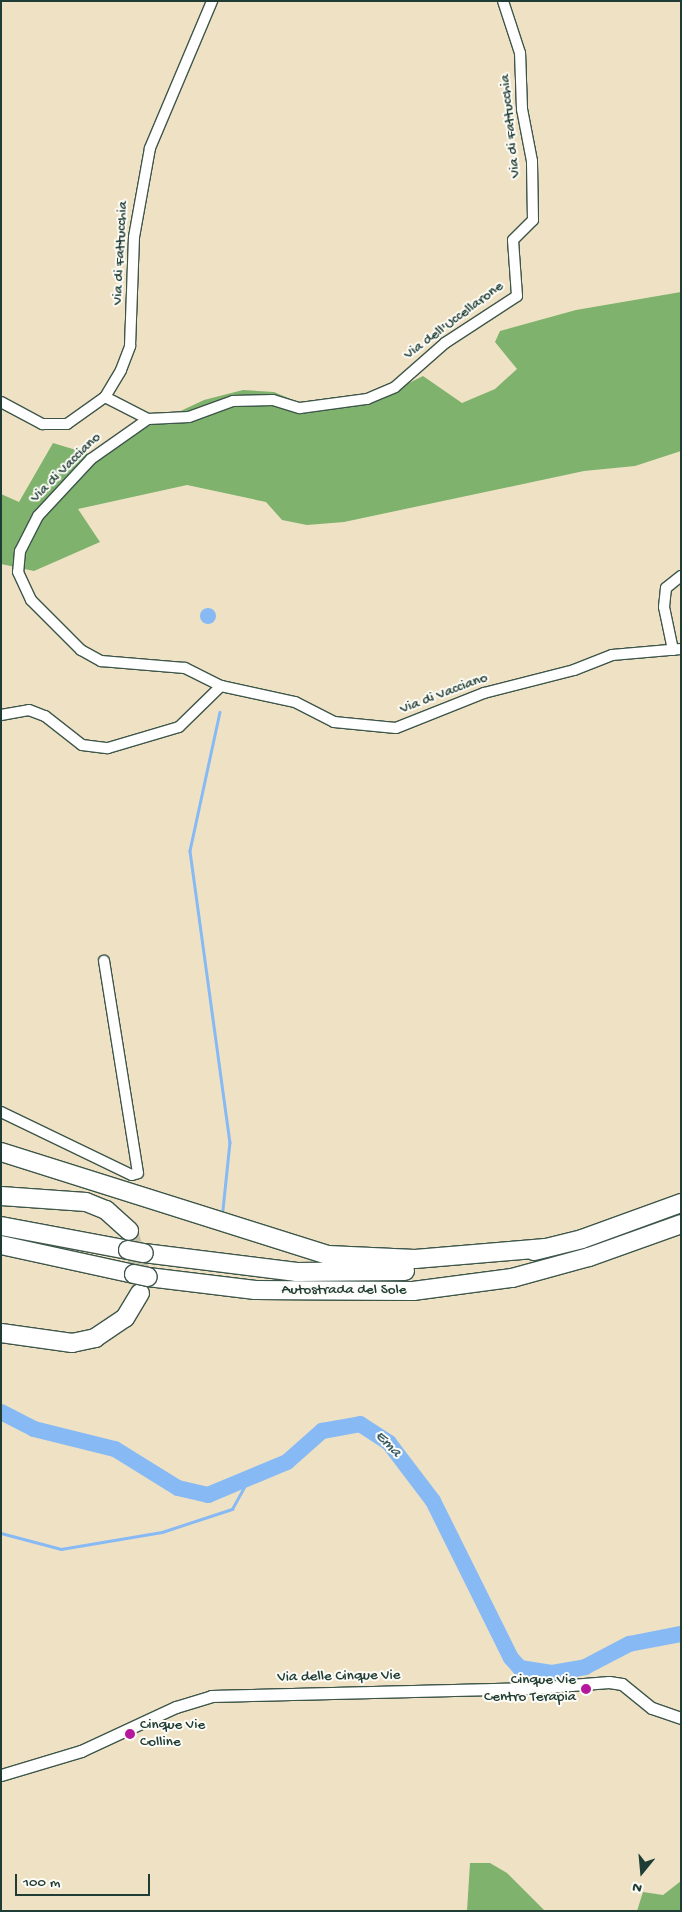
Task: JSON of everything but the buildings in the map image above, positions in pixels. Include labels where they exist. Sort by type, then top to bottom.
[{"type":"highway","points":[[1,1152],[273,1240],[336,1256],[415,1259],[546,1248]]},
{"type":"highway","points":[[1,1196],[86,1202],[106,1210],[129,1231]]},
{"type":"highway","name":"Autostrada del Sole","points":[[1,1226],[136,1251],[270,1270],[370,1273],[496,1260],[546,1248],[681,1203]]},
{"type":"highway","name":"Autostrada del Sole","points":[[1,1245],[141,1275],[255,1290],[413,1291],[520,1276],[598,1254],[681,1224]]},
{"type":"highway","points":[[1,1256],[111,1274],[141,1275]]},
{"type":"highway","points":[[1,1333],[72,1342],[95,1338],[126,1318],[140,1293]]},
{"type":"street","name":"Via di Fattucchia","points":[[1,402],[42,424],[67,424],[105,397],[130,346],[134,237],[150,148],[212,1]]},
{"type":"street","name":"Via di Fattucchia","points":[[503,1],[520,53],[533,220]]},
{"type":"street","name":"Via dell'Uccellarone","points":[[105,397],[148,419],[189,417],[233,401],[332,407],[395,387],[445,343],[517,296],[513,240],[533,220]]},
{"type":"street","name":"Via di Vacciano","points":[[148,419],[91,459],[38,516],[20,551],[18,572],[31,600],[81,650],[101,661],[185,668],[221,686],[295,702],[334,722],[396,728],[484,693],[574,670],[612,655],[677,649]]},
{"type":"street","points":[[677,649],[664,608],[666,588],[681,576]]},
{"type":"street","points":[[1,715],[28,710],[45,716],[82,745],[108,748],[179,727],[221,686]]},
{"type":"street","points":[[1,1112],[132,1175],[138,1173],[104,961]]},
{"type":"street","name":"Via delle Cinque Vie","points":[[1,1776],[82,1751],[176,1707],[211,1696],[534,1688],[609,1682],[622,1684],[652,1708],[681,1718]]},
{"type":"green space","points":[[681,292],[681,451],[635,466],[584,471],[344,522],[307,525],[282,520],[266,502],[187,485],[78,509],[100,542],[34,571],[1,564],[1,494],[19,502],[53,443],[99,457],[140,430],[204,400],[243,390],[274,392],[300,403],[377,399],[423,376],[462,403],[495,389],[517,369],[495,342],[500,331],[576,310]]},
{"type":"green space","points":[[470,1863],[490,1863],[507,1873],[545,1911],[467,1911]]},
{"type":"green space","points":[[681,1881],[681,1911],[637,1911],[643,1892],[663,1895]]},
{"type":"water","points":[[208,608],[216,616],[208,624],[200,616]]},
{"type":"waterway","points":[[220,712],[190,851],[230,1142],[223,1210]]},
{"type":"waterway","name":"Ema","points":[[1,1412],[34,1429],[115,1449],[178,1488],[208,1495],[287,1462],[322,1431],[360,1424],[389,1443],[433,1501],[511,1658],[520,1668],[552,1673],[585,1667],[629,1644],[681,1634]]},
{"type":"waterway","points":[[1,1533],[61,1549],[162,1532],[232,1509],[251,1475]]},
{"type":"tunnel","points":[[129,1231],[142,1277],[140,1290]]},
{"type":"place","name":"Cinque Vie Centro Terapia","points":[[586,1689]]},
{"type":"place","name":"Cinque Vie Colline","points":[[130,1734]]}]
